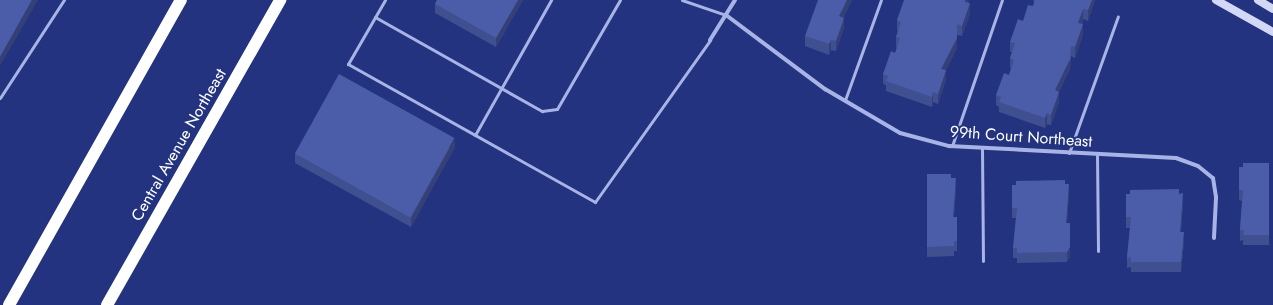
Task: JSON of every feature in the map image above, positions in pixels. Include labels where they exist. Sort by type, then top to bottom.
[{"type":"highway","points":[[9,305],[181,0]]},
{"type":"highway","name":"Central Avenue Northeast","points":[[106,305],[280,0]]},
{"type":"street","points":[[710,40],[735,0]]},
{"type":"street","points":[[1216,0],[1273,32]]},
{"type":"street","points":[[1258,0],[1273,9]]},
{"type":"street","name":"99th Court Northeast","points":[[726,15],[845,100],[900,133],[952,146],[1176,158],[1198,166],[1212,178],[1216,198],[1214,238]]},
{"type":"lane","points":[[0,98],[64,0]]},
{"type":"lane","points":[[385,0],[348,64],[595,202],[710,40]]},
{"type":"lane","points":[[475,135],[551,0]]},
{"type":"lane","points":[[375,17],[502,87],[542,111],[557,110],[620,0]]},
{"type":"lane","points":[[682,0],[726,15]]},
{"type":"lane","points":[[845,100],[881,0]]},
{"type":"lane","points":[[952,146],[1002,0]]},
{"type":"lane","points":[[1069,153],[1118,16]]},
{"type":"lane","points":[[982,148],[983,261]]},
{"type":"lane","points":[[1096,154],[1098,251]]},
{"type":"building","points":[[0,0],[32,0],[0,57]]},
{"type":"building","points":[[437,0],[518,0],[496,38],[435,4]]},
{"type":"building","points":[[818,0],[847,0],[839,16],[844,18],[836,41],[831,40],[829,44],[805,36]]},
{"type":"building","points":[[904,0],[965,0],[965,2],[970,3],[962,26],[957,24],[957,38],[941,69],[946,70],[938,94],[933,92],[932,97],[886,81],[888,76],[883,74],[891,51],[895,53],[900,38],[896,37],[901,22],[897,20]]},
{"type":"building","points":[[1035,0],[1092,0],[1088,10],[1083,9],[1078,23],[1083,24],[1075,47],[1071,46],[1070,59],[1055,90],[1059,92],[1051,115],[1047,113],[1045,118],[999,102],[1001,97],[996,95],[1004,73],[1009,75],[1014,60],[1010,58],[1015,43],[1010,42],[1018,19],[1023,21],[1028,5],[1033,6]]},
{"type":"building","points":[[339,74],[454,138],[410,218],[295,154]]},
{"type":"building","points":[[1243,163],[1269,163],[1269,235],[1243,235],[1244,230],[1240,230],[1243,190],[1239,190],[1239,167],[1243,167]]},
{"type":"building","points":[[927,174],[951,174],[951,178],[956,178],[953,217],[957,217],[957,241],[954,241],[954,246],[927,247]]},
{"type":"building","points":[[1065,180],[1065,184],[1069,184],[1066,223],[1070,223],[1070,247],[1067,252],[1017,253],[1017,248],[1013,248],[1017,208],[1012,208],[1012,185],[1016,185],[1016,181]]},
{"type":"building","points":[[1179,189],[1179,194],[1183,193],[1180,232],[1184,232],[1181,262],[1131,262],[1131,257],[1127,258],[1131,217],[1126,217],[1126,194],[1130,194],[1130,190]]}]
